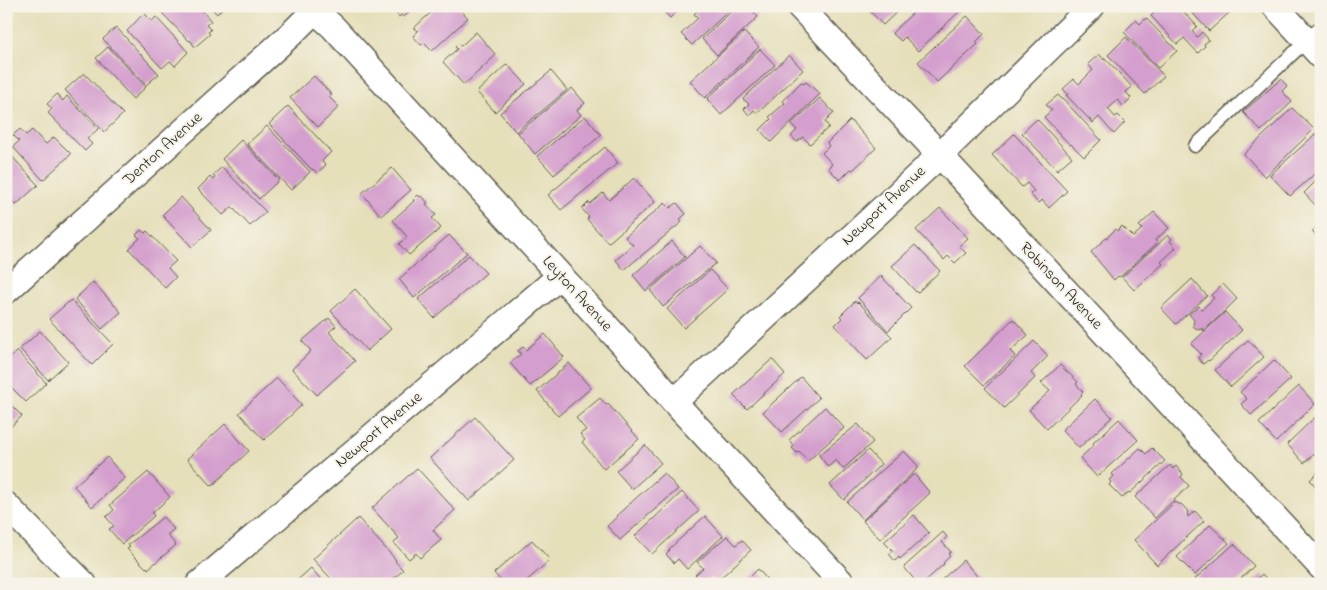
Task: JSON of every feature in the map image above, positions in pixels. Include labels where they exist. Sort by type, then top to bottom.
[{"type":"street","name":"Robinson Avenue","points":[[798,6],[940,155],[1321,567]]},
{"type":"street","name":"Newport Avenue","points":[[674,402],[940,155],[1092,6]]},
{"type":"street","points":[[1275,6],[1316,41]]},
{"type":"street","name":"Leyton Avenue","points":[[314,8],[843,584]]},
{"type":"street","name":"Denton Avenue","points":[[6,291],[291,34],[314,8]]},
{"type":"street","name":"Newport Avenue","points":[[198,584],[560,276]]},
{"type":"street","points":[[6,505],[84,584]]},
{"type":"lane","points":[[1195,146],[1316,41]]},
{"type":"building","points":[[166,6],[198,6],[211,21],[206,25],[211,30],[208,32],[210,34],[195,47],[162,13]]},
{"type":"building","points":[[209,6],[224,6],[217,14]]},
{"type":"building","points":[[390,6],[416,6],[404,17],[401,15],[399,17]]},
{"type":"building","points":[[438,6],[457,6],[468,18],[432,51],[424,43],[421,45],[413,36],[418,31],[414,28]]},
{"type":"building","points":[[659,6],[682,6],[670,18]]},
{"type":"building","points":[[702,6],[734,6],[692,45],[681,34],[698,18],[694,14]]},
{"type":"building","points":[[737,6],[748,6],[758,17],[717,55],[702,39]]},
{"type":"building","points":[[865,6],[903,6],[883,25]]},
{"type":"building","points":[[920,6],[965,6],[918,51],[905,37],[901,41],[892,33]]},
{"type":"building","points":[[1151,6],[1178,6],[1197,26],[1192,31],[1197,37],[1202,32],[1209,40],[1198,53],[1184,38],[1177,44],[1151,16],[1156,11]]},
{"type":"building","points":[[1186,6],[1225,6],[1230,12],[1209,31]]},
{"type":"building","points":[[144,13],[152,21],[156,17],[188,52],[175,66],[170,61],[162,68],[127,31]]},
{"type":"building","points":[[967,16],[984,34],[976,42],[978,44],[937,82],[918,62]]},
{"type":"building","points":[[1146,18],[1177,51],[1158,68],[1124,32],[1136,20],[1140,24]]},
{"type":"building","points":[[116,27],[159,74],[146,85],[103,39]]},
{"type":"building","points":[[476,32],[496,55],[464,85],[443,62],[457,49],[455,47],[458,44],[461,46]]},
{"type":"building","points":[[744,32],[759,47],[705,98],[690,81]]},
{"type":"building","points":[[1126,37],[1164,76],[1145,94],[1108,55]]},
{"type":"building","points":[[108,47],[146,87],[133,99],[96,58]]},
{"type":"building","points":[[760,49],[775,65],[721,115],[707,99]]},
{"type":"building","points":[[1099,54],[1132,87],[1126,92],[1131,98],[1123,106],[1118,100],[1108,109],[1115,117],[1118,115],[1125,122],[1114,134],[1099,117],[1093,123],[1066,95],[1068,94],[1063,89],[1074,79],[1079,84],[1093,70],[1088,64]]},
{"type":"building","points":[[789,55],[803,70],[762,109],[756,113],[754,110],[749,115],[744,109],[749,104],[743,99]]},
{"type":"building","points":[[507,64],[526,84],[495,112],[477,92]]},
{"type":"building","points":[[551,71],[567,90],[516,132],[500,113]]},
{"type":"building","points":[[84,73],[123,114],[104,132],[65,90]]},
{"type":"building","points":[[314,76],[332,95],[329,97],[339,107],[318,127],[290,98]]},
{"type":"building","points":[[1281,79],[1287,86],[1282,91],[1292,102],[1261,131],[1243,112]]},
{"type":"building","points":[[801,82],[804,84],[806,82],[820,94],[771,142],[760,130],[771,119],[769,117],[785,103],[783,101]]},
{"type":"building","points":[[572,88],[585,103],[577,110],[581,115],[535,154],[518,133]]},
{"type":"building","points":[[57,94],[63,101],[67,96],[98,129],[87,139],[92,144],[85,151],[48,113],[52,109],[47,104]]},
{"type":"building","points":[[1058,95],[1101,140],[1084,157],[1044,117],[1052,110],[1046,105]]},
{"type":"building","points":[[820,98],[834,113],[825,122],[829,127],[810,144],[803,137],[797,142],[791,136],[797,130],[791,124]]},
{"type":"building","points":[[288,106],[331,152],[322,161],[326,165],[317,173],[269,124]]},
{"type":"building","points":[[1292,108],[1314,129],[1265,177],[1244,154]]},
{"type":"building","points":[[585,116],[601,135],[554,175],[537,156]]},
{"type":"building","points":[[1037,119],[1072,157],[1057,170],[1022,133]]},
{"type":"building","points":[[850,120],[876,148],[840,180],[828,168],[832,164],[822,153],[829,146],[827,143]]},
{"type":"building","points":[[267,126],[310,172],[291,190],[247,144]]},
{"type":"building","points":[[20,129],[26,135],[32,130],[46,144],[54,137],[71,154],[43,180],[13,147],[19,141],[13,135]]},
{"type":"building","points":[[1319,131],[1321,133],[1321,168],[1290,196],[1270,175]]},
{"type":"building","points":[[1014,134],[1067,191],[1049,208],[1042,200],[1038,203],[1030,194],[1034,191],[1027,183],[1022,187],[992,155]]},
{"type":"building","points":[[241,140],[279,180],[259,199],[222,159]]},
{"type":"building","points":[[605,147],[618,163],[561,210],[548,195]]},
{"type":"building","points":[[8,152],[38,185],[16,205],[6,194],[6,153]]},
{"type":"building","points":[[222,167],[266,212],[250,226],[232,207],[223,215],[198,189],[210,177],[213,180],[215,178],[213,175]]},
{"type":"building","points":[[392,168],[411,190],[381,216],[362,193]]},
{"type":"building","points":[[1321,176],[1321,211],[1304,193]]},
{"type":"building","points":[[634,178],[655,202],[608,243],[587,219],[589,217],[582,209],[603,193],[609,200]]},
{"type":"building","points":[[418,195],[422,196],[428,203],[426,204],[436,215],[432,218],[441,228],[409,255],[399,244],[407,237],[393,220]]},
{"type":"building","points":[[181,197],[211,230],[192,247],[162,215]]},
{"type":"building","points":[[665,203],[670,208],[677,203],[686,214],[680,219],[682,222],[624,270],[616,260],[633,245],[625,237]]},
{"type":"building","points":[[940,208],[968,238],[959,246],[966,253],[955,263],[948,256],[944,260],[916,230]]},
{"type":"building","points":[[1154,212],[1169,228],[1155,240],[1157,243],[1120,277],[1118,276],[1114,280],[1091,252],[1116,229],[1117,231],[1122,226],[1133,237],[1142,229],[1139,226]]},
{"type":"building","points":[[1321,223],[1321,241],[1312,231]]},
{"type":"building","points":[[141,230],[145,233],[147,231],[176,261],[168,268],[176,277],[165,288],[129,249],[140,238],[136,235]]},
{"type":"building","points":[[449,235],[467,253],[414,298],[399,279]]},
{"type":"building","points":[[1168,235],[1176,248],[1161,262],[1163,264],[1134,290],[1122,277]]},
{"type":"building","points":[[672,241],[685,257],[646,291],[633,275]]},
{"type":"building","points":[[915,245],[940,271],[917,293],[892,266]]},
{"type":"building","points":[[700,246],[716,263],[663,307],[650,290]]},
{"type":"building","points":[[469,255],[486,273],[434,318],[418,299]]},
{"type":"building","points":[[710,270],[728,289],[684,328],[667,309]]},
{"type":"building","points":[[881,276],[911,308],[888,331],[858,298]]},
{"type":"building","points":[[1192,279],[1207,296],[1176,324],[1161,308]]},
{"type":"building","points":[[93,282],[121,312],[102,329],[75,299]]},
{"type":"building","points":[[1223,284],[1237,299],[1204,331],[1202,328],[1201,330],[1197,329],[1193,326],[1194,320],[1189,314],[1199,306],[1202,309],[1214,298],[1211,295]]},
{"type":"building","points":[[355,289],[391,329],[367,351],[331,311]]},
{"type":"building","points":[[71,300],[113,344],[92,365],[49,319]]},
{"type":"building","points":[[855,301],[892,337],[867,360],[835,325],[842,318],[840,316]]},
{"type":"building","points":[[1225,312],[1242,330],[1209,361],[1203,364],[1198,358],[1201,354],[1191,344]]},
{"type":"building","points":[[329,318],[336,326],[329,332],[355,361],[317,395],[292,369],[311,351],[302,341]]},
{"type":"building","points":[[1013,319],[1028,335],[1010,351],[1015,356],[984,385],[965,366]]},
{"type":"building","points":[[40,331],[68,362],[48,380],[20,349]]},
{"type":"building","points":[[545,334],[564,357],[530,386],[510,363],[521,354],[518,351],[523,347],[526,350]]},
{"type":"building","points":[[1248,340],[1264,357],[1231,387],[1215,370]]},
{"type":"building","points":[[1034,341],[1048,356],[1031,373],[1035,378],[1004,408],[985,388]]},
{"type":"building","points":[[17,351],[46,383],[26,402],[6,382],[6,361]]},
{"type":"building","points":[[772,359],[785,374],[747,409],[733,395]]},
{"type":"building","points":[[1274,360],[1291,379],[1251,415],[1241,404],[1247,399],[1240,392]]},
{"type":"building","points":[[569,363],[591,388],[558,416],[537,391]]},
{"type":"building","points":[[1060,365],[1078,382],[1076,384],[1083,392],[1047,429],[1029,410],[1050,391],[1041,383]]},
{"type":"building","points":[[801,377],[819,398],[782,432],[763,412]]},
{"type":"building","points":[[277,378],[302,405],[264,440],[239,413]]},
{"type":"building","points":[[1299,386],[1315,404],[1276,442],[1259,423]]},
{"type":"building","points":[[600,398],[606,405],[608,404],[639,439],[604,469],[582,442],[585,440],[580,434],[586,430],[576,418]]},
{"type":"building","points":[[1095,399],[1112,417],[1079,448],[1062,430]]},
{"type":"building","points":[[6,400],[22,416],[6,431]]},
{"type":"building","points":[[825,407],[844,428],[808,461],[799,451],[797,453],[792,448],[794,446],[789,440]]},
{"type":"building","points":[[475,417],[514,460],[469,501],[430,458]]},
{"type":"building","points":[[1314,418],[1321,425],[1321,448],[1304,463],[1287,444]]},
{"type":"building","points":[[1119,419],[1138,440],[1097,477],[1080,458]]},
{"type":"building","points":[[225,424],[249,451],[212,486],[187,459]]},
{"type":"building","points":[[858,424],[873,442],[843,469],[836,460],[828,467],[819,455]]},
{"type":"building","points":[[645,445],[661,463],[632,489],[616,471]]},
{"type":"building","points":[[1140,448],[1146,454],[1152,448],[1165,461],[1122,498],[1109,485],[1111,482],[1109,480],[1114,476],[1112,474]]},
{"type":"building","points":[[868,450],[881,464],[844,500],[830,485]]},
{"type":"building","points":[[904,451],[919,467],[863,520],[847,502]]},
{"type":"building","points":[[107,457],[125,478],[92,507],[74,486]]},
{"type":"building","points":[[1170,465],[1173,469],[1176,466],[1183,474],[1181,477],[1189,486],[1155,518],[1135,497]]},
{"type":"building","points":[[417,468],[455,510],[433,530],[441,540],[420,558],[416,553],[409,559],[394,543],[399,538],[372,508]]},
{"type":"building","points":[[1321,469],[1321,492],[1310,480]]},
{"type":"building","points":[[148,472],[170,497],[152,513],[154,516],[122,544],[109,529],[114,526],[106,517],[114,510],[110,505]]},
{"type":"building","points":[[664,473],[678,489],[620,540],[607,526]]},
{"type":"building","points":[[914,474],[930,493],[880,539],[863,521]]},
{"type":"building","points":[[682,492],[699,511],[652,554],[635,536]]},
{"type":"building","points":[[1175,502],[1181,504],[1187,510],[1188,517],[1195,511],[1204,521],[1157,565],[1134,540]]},
{"type":"building","points":[[914,515],[929,533],[900,559],[899,557],[895,561],[889,554],[893,551],[884,542]]},
{"type":"building","points":[[705,516],[723,536],[687,569],[678,559],[674,563],[666,554],[669,549]]},
{"type":"building","points":[[163,517],[174,529],[167,535],[176,545],[148,569],[127,549],[130,547],[128,545]]},
{"type":"building","points":[[358,518],[403,570],[388,584],[378,584],[374,580],[376,584],[336,584],[313,559]]},
{"type":"building","points":[[1210,525],[1229,543],[1195,575],[1177,557]]},
{"type":"building","points":[[943,532],[947,537],[942,542],[951,552],[948,554],[950,556],[922,584],[918,584],[904,567]]},
{"type":"building","points":[[727,536],[736,545],[742,540],[751,550],[716,582],[711,577],[703,584],[695,575],[703,568],[697,562]]},
{"type":"building","points":[[532,540],[550,560],[523,584],[504,584],[494,573]]},
{"type":"building","points":[[1234,544],[1254,566],[1235,584],[1200,584],[1195,579]]},
{"type":"building","points":[[963,560],[982,582],[980,584],[937,584]]},
{"type":"building","points":[[311,568],[325,584],[293,584]]},
{"type":"building","points":[[758,569],[771,584],[743,584]]},
{"type":"building","points":[[1262,574],[1271,584],[1251,584]]}]
